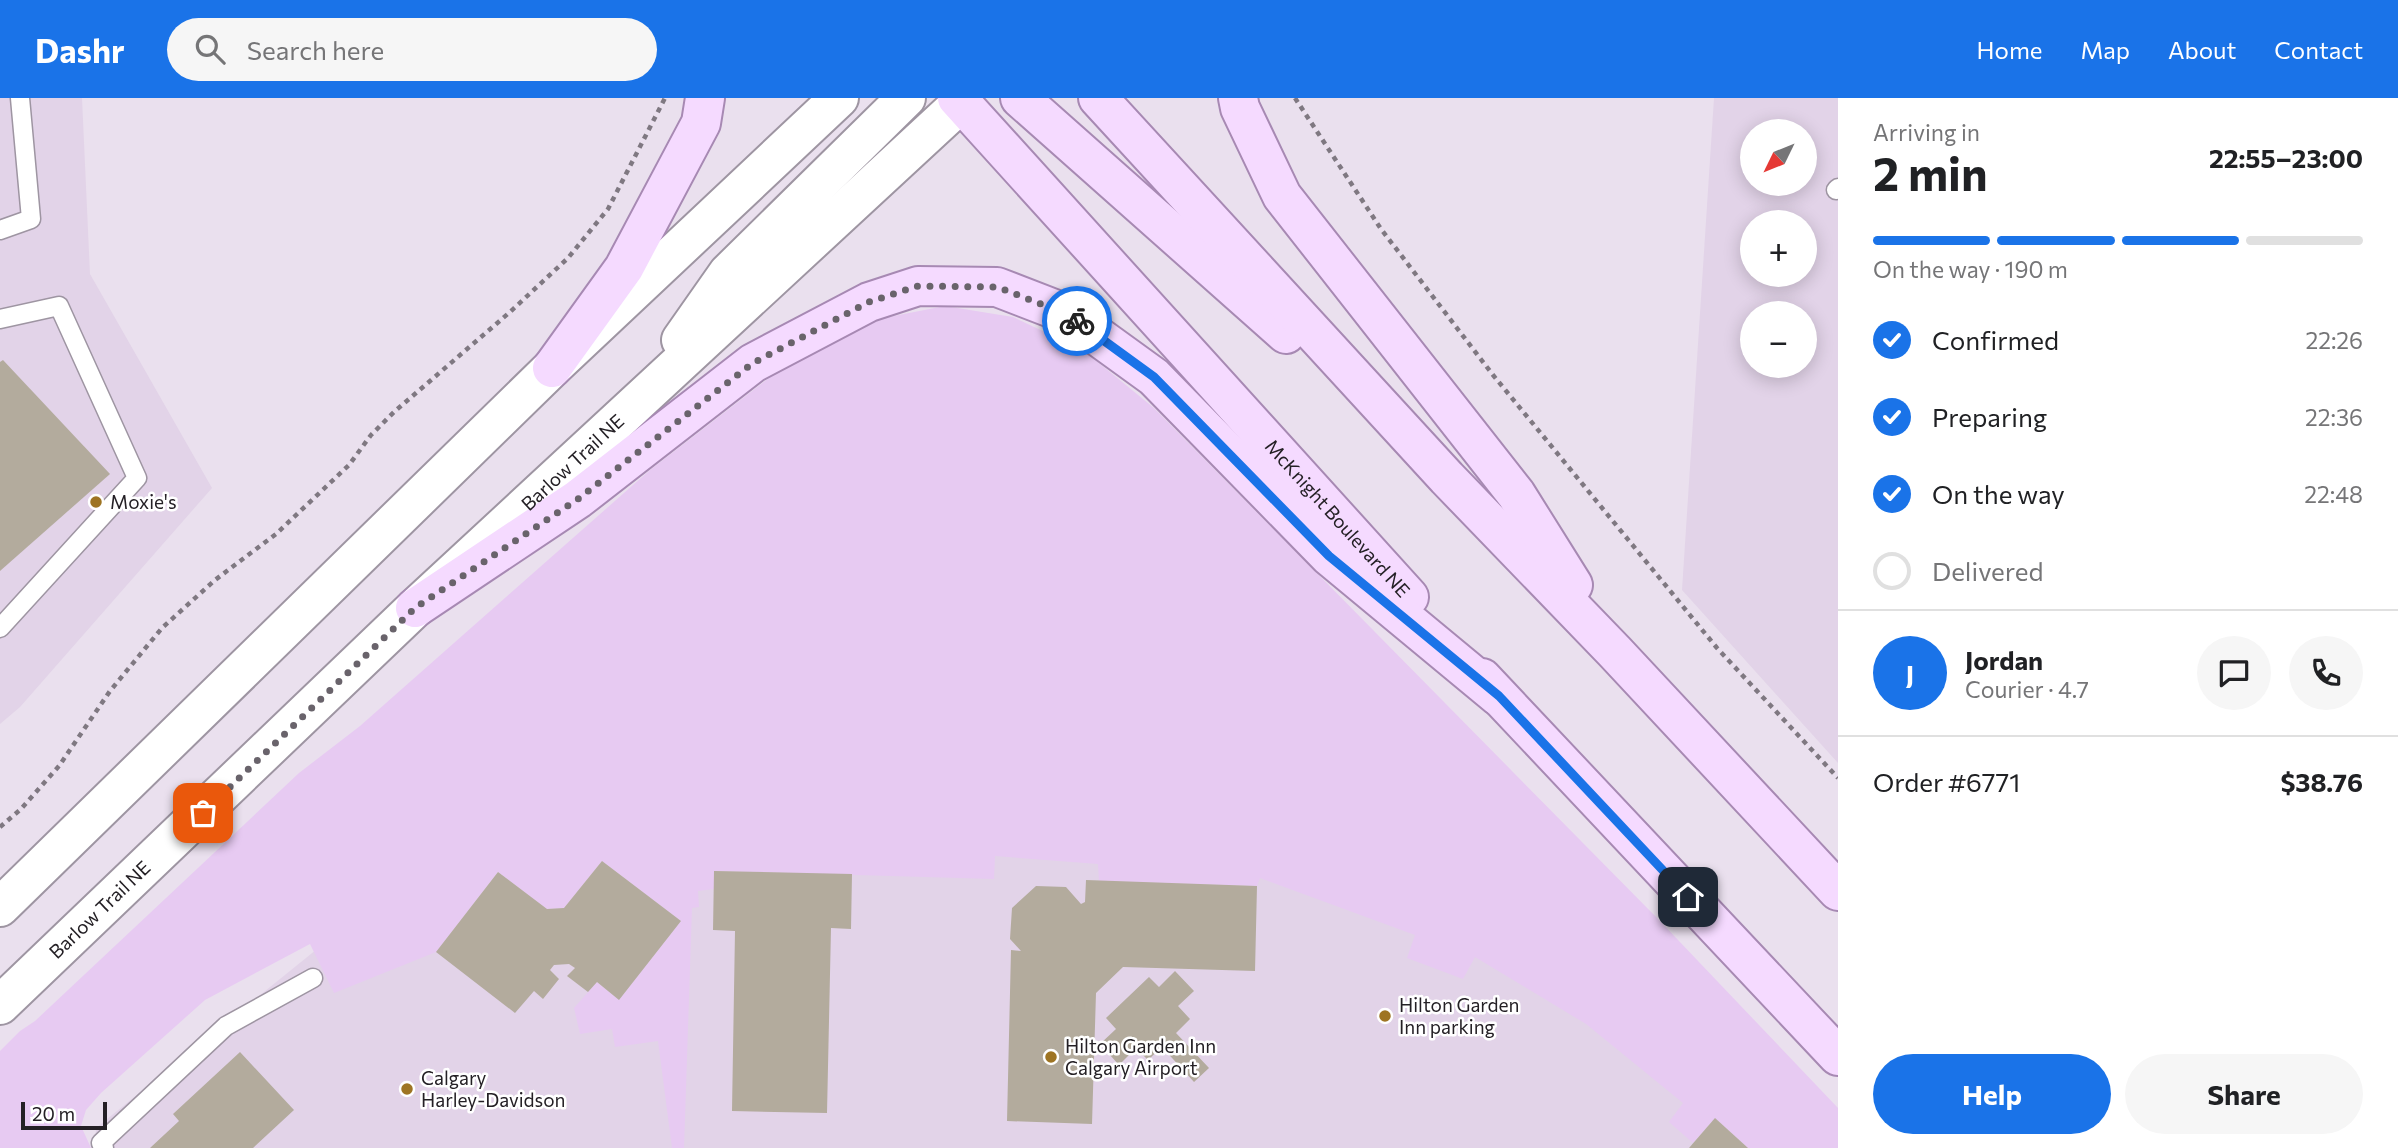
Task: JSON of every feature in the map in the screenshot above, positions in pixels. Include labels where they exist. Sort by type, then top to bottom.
[{"type":"main road","points":[[552,369],[624,268],[701,123],[705,98]]},
{"type":"main road","points":[[1020,98],[1447,478]]},
{"type":"main road","points":[[1098,98],[1447,478],[1615,652],[1838,891]]},
{"type":"main road","points":[[1238,98],[1240,108],[1282,196],[1516,494],[1615,652]]},
{"type":"main road","name":"McKnight Boulevard NE","points":[[962,99],[1499,696],[1838,1056]]},
{"type":"main road","points":[[415,608],[578,499],[753,363],[869,302],[918,286],[997,287],[1067,314],[1154,377],[1329,556],[1499,696]]},
{"type":"street","points":[[0,907],[552,369],[839,98]]},
{"type":"street","points":[[638,402],[728,273],[906,98]]},
{"type":"street","name":"Barlow Trail NE","points":[[0,1005],[415,608],[962,99]]},
{"type":"lane","points":[[0,230],[30,219],[20,98]]},
{"type":"lane","points":[[0,318],[59,306],[137,478],[0,628]]},
{"type":"lane","points":[[104,1148],[101,1143],[226,1026],[313,978]]},
{"type":"path","points":[[0,827],[21,809],[59,765],[110,691],[162,628],[215,580],[276,534],[349,465],[371,435],[394,412],[568,258],[608,209],[665,98]]},
{"type":"path","points":[[1295,98],[1381,229],[1493,375],[1717,648],[1838,779]]},
{"type":"shaded area","points":[[0,98],[82,98],[90,274],[212,488],[20,707],[0,724]]},
{"type":"shaded area","points":[[1714,98],[1838,98],[1838,763],[1682,590]]},
{"type":"shaded area","points":[[945,306],[1013,317],[1083,350],[1154,408],[1659,920],[1838,1108],[1838,1148],[1748,1148],[1715,1118],[1693,1143],[1669,1122],[1683,1103],[1586,1024],[1475,957],[1463,979],[1407,958],[1415,935],[1260,878],[1257,886],[1099,881],[1098,864],[995,856],[994,879],[714,871],[714,889],[698,891],[699,907],[692,908],[684,1148],[672,1148],[658,1041],[615,1047],[612,1029],[580,1034],[574,1008],[597,982],[619,1000],[681,921],[602,861],[564,908],[547,909],[498,872],[436,952],[334,993],[310,944],[205,1000],[101,1093],[86,1110],[81,1126],[91,1148],[0,1148],[0,1051],[299,773],[360,726],[650,470],[792,360],[868,321]]},
{"type":"shaded area","points":[[656,831],[1284,858],[1495,936],[1772,1148],[95,1148],[96,1128],[369,907]]},
{"type":"building","points":[[3,360],[110,474],[0,571],[0,362]]},
{"type":"building","points":[[602,861],[681,921],[619,1000],[597,982],[588,992],[567,976],[575,968],[569,964],[554,965],[550,970],[559,979],[543,999],[534,991],[515,1013],[436,952],[498,872],[547,909],[564,908]]},
{"type":"building","points":[[714,871],[852,874],[851,929],[831,928],[827,1113],[732,1111],[735,931],[713,930]]},
{"type":"building","name":"Hilton Garden Inn Calgary Airport","points":[[1086,880],[1257,886],[1255,971],[1123,967],[1096,993],[1092,1124],[1007,1121],[1011,950],[1021,951],[1010,939],[1012,908],[1036,886],[1066,887],[1081,904],[1085,902]]},
{"type":"building","points":[[1175,971],[1194,991],[1178,1006],[1190,1019],[1176,1033],[1209,1068],[1194,1082],[1162,1047],[1148,1060],[1136,1048],[1119,1065],[1100,1044],[1116,1029],[1106,1018],[1149,977],[1159,987]]},
{"type":"building","points":[[240,1052],[294,1110],[253,1148],[150,1148],[179,1121],[173,1114]]},
{"type":"building","points":[[1715,1118],[1748,1148],[1689,1148]]},
{"type":"way so far","points":[[203,813],[415,608],[578,499],[753,363],[869,302],[918,286],[997,287],[1067,314],[1077,321]]},
{"type":"place","name":"Moxie's","points":[[96,502]]},
{"type":"place","name":"Hilton Garden Inn parking","points":[[1385,1016]]},
{"type":"place","name":"Hilton Garden Inn Calgary Airport","points":[[1051,1057]]},
{"type":"place","name":"Calgary Harley-Davidson","points":[[407,1089]]},
{"type":"route","points":[[1077,321],[1154,377],[1329,556],[1499,696],[1688,897]]}]
